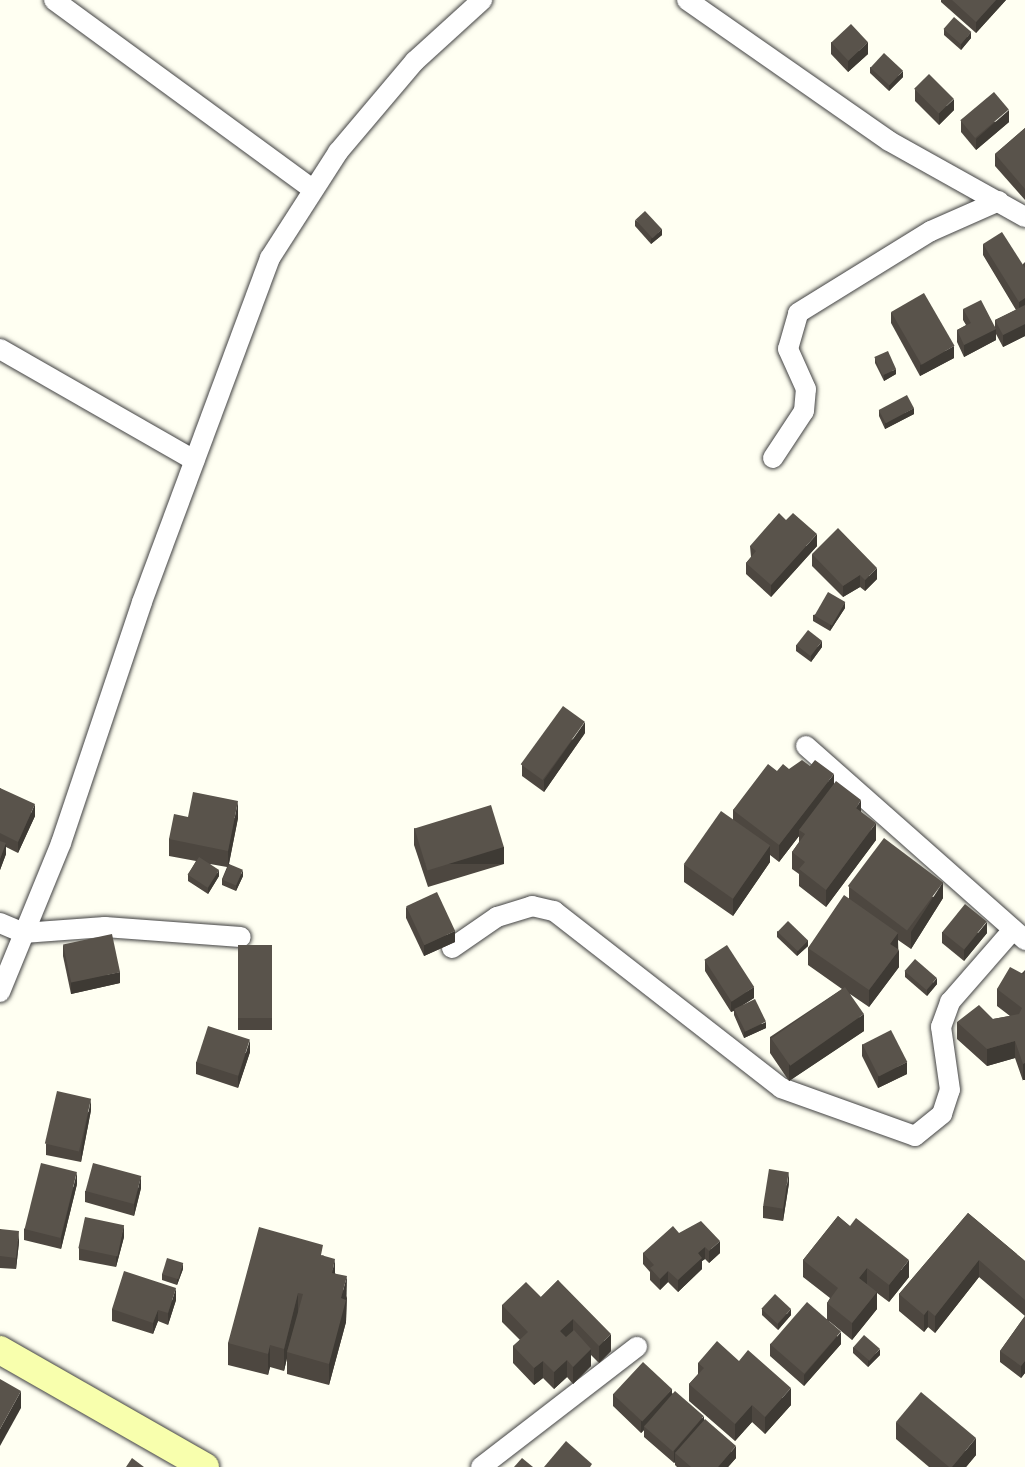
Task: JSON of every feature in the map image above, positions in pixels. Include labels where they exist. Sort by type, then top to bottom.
[{"type":"street","points":[[54,0],[312,189]]},
{"type":"street","points":[[0,992],[22,933],[61,843],[194,460],[270,258],[312,189],[415,61],[482,0]]},
{"type":"street","points":[[687,0],[889,141],[1025,217]]},
{"type":"street","points":[[773,458],[804,411],[806,388],[788,349],[798,313],[931,231],[999,201]]},
{"type":"street","points":[[0,349],[194,460]]},
{"type":"street","points":[[452,948],[496,916],[532,906],[554,911],[781,1088],[915,1136],[942,1114],[950,1089],[941,1027],[950,1002],[1018,936],[806,746]]},
{"type":"street","points":[[0,923],[22,933],[105,927],[241,937]]},
{"type":"street","points":[[481,1467],[637,1347]]},
{"type":"street","points":[[0,1350],[205,1467]]},
{"type":"building","points":[[952,0],[996,0],[976,22]]},
{"type":"building","points":[[954,17],[971,32],[961,44],[944,29]]},
{"type":"building","points":[[851,24],[868,42],[848,61],[831,42]]},
{"type":"building","points":[[884,53],[903,71],[889,85],[870,68]]},
{"type":"building","points":[[929,74],[954,99],[939,114],[914,89]]},
{"type":"building","points":[[994,92],[1009,110],[975,138],[960,120]]},
{"type":"building","points":[[1025,128],[1025,189],[995,154]]},
{"type":"building","points":[[645,211],[662,229],[653,238],[635,220]]},
{"type":"building","points":[[1002,232],[1025,268],[1025,298],[1019,302],[983,244]]},
{"type":"building","points":[[924,293],[954,346],[922,365],[891,312]]},
{"type":"building","points":[[981,300],[996,329],[964,345],[957,330],[971,323],[963,309]]},
{"type":"building","points":[[1025,305],[1025,324],[1003,335],[995,320]]},
{"type":"building","points":[[888,351],[896,369],[882,375],[874,357]]},
{"type":"building","points":[[907,395],[914,408],[886,423],[879,410]]},
{"type":"building","points":[[779,513],[786,520],[793,513],[817,534],[771,585],[746,563],[756,551],[750,546]]},
{"type":"building","points":[[838,528],[877,568],[865,580],[860,575],[843,586],[812,554]]},
{"type":"building","points":[[828,592],[845,602],[832,625],[814,615]]},
{"type":"building","points":[[808,630],[822,641],[810,656],[796,645]]},
{"type":"building","points":[[563,706],[585,722],[543,780],[521,764]]},
{"type":"building","points":[[802,760],[810,766],[815,760],[834,774],[779,845],[733,810],[768,764],[777,771],[783,764],[789,769]]},
{"type":"building","points":[[836,781],[861,800],[856,808],[876,823],[826,890],[799,869],[805,862],[792,852],[805,834],[799,830]]},
{"type":"building","points":[[0,788],[35,804],[18,842],[0,833]]},
{"type":"building","points":[[193,792],[238,801],[228,851],[169,839],[174,814],[188,817]]},
{"type":"building","points":[[491,805],[504,847],[427,870],[414,828]]},
{"type":"building","points":[[721,811],[770,845],[733,899],[684,864]]},
{"type":"building","points":[[884,838],[943,883],[907,930],[848,886]]},
{"type":"building","points":[[0,841],[6,843],[0,859]]},
{"type":"building","points":[[199,857],[219,870],[208,888],[188,875]]},
{"type":"building","points":[[229,864],[243,870],[236,886],[222,880]]},
{"type":"building","points":[[437,892],[455,931],[424,945],[406,906]]},
{"type":"building","points":[[844,895],[898,933],[890,944],[899,950],[869,990],[808,948]]},
{"type":"building","points":[[965,904],[987,922],[964,950],[942,932]]},
{"type":"building","points":[[788,921],[808,940],[798,951],[778,932]]},
{"type":"building","points":[[112,934],[120,972],[71,983],[63,944]]},
{"type":"building","points":[[238,945],[272,945],[272,1018],[238,1018]]},
{"type":"building","points":[[727,945],[754,987],[732,1002],[704,960]]},
{"type":"building","points":[[915,959],[937,978],[926,990],[905,971]]},
{"type":"building","points":[[1010,967],[1025,975],[1025,1063],[1023,1064],[1015,1041],[987,1049],[957,1022],[979,1005],[993,1019],[1019,1014],[1022,1008],[997,989]]},
{"type":"building","points":[[845,987],[864,1014],[790,1066],[771,1039]]},
{"type":"building","points":[[755,999],[766,1021],[745,1032],[734,1009]]},
{"type":"building","points":[[208,1026],[250,1040],[238,1076],[196,1062]]},
{"type":"building","points":[[891,1030],[907,1062],[879,1077],[862,1045]]},
{"type":"building","points":[[57,1091],[91,1099],[79,1151],[45,1144]]},
{"type":"building","points":[[41,1163],[77,1172],[60,1238],[25,1229]]},
{"type":"building","points":[[93,1163],[141,1176],[134,1204],[85,1191]]},
{"type":"building","points":[[769,1169],[789,1172],[783,1209],[763,1206]]},
{"type":"building","points":[[968,1213],[1025,1261],[1025,1300],[979,1260],[935,1316],[928,1310],[924,1315],[899,1294]]},
{"type":"building","points":[[838,1216],[850,1226],[856,1218],[909,1260],[889,1285],[867,1268],[859,1278],[877,1292],[852,1323],[827,1303],[838,1288],[803,1260]]},
{"type":"building","points":[[85,1217],[124,1225],[117,1257],[78,1248]]},
{"type":"building","points":[[701,1221],[720,1241],[709,1251],[705,1247],[698,1253],[702,1258],[678,1280],[668,1271],[660,1279],[650,1268],[654,1265],[643,1253],[673,1226],[679,1233]]},
{"type":"building","points":[[259,1227],[323,1245],[321,1255],[335,1259],[332,1273],[347,1276],[341,1298],[346,1300],[329,1364],[287,1352],[303,1294],[298,1293],[284,1349],[270,1345],[268,1354],[228,1343]]},
{"type":"building","points":[[0,1229],[19,1231],[16,1258],[0,1256]]},
{"type":"building","points":[[167,1258],[183,1263],[178,1279],[162,1274]]},
{"type":"building","points":[[124,1271],[176,1288],[168,1313],[158,1310],[153,1323],[112,1309]]},
{"type":"building","points":[[558,1280],[611,1334],[599,1346],[573,1319],[560,1331],[566,1337],[574,1330],[591,1349],[573,1367],[567,1360],[554,1372],[543,1361],[534,1368],[513,1346],[528,1332],[502,1305],[526,1282],[541,1297]]},
{"type":"building","points":[[775,1294],[791,1309],[777,1324],[761,1309]]},
{"type":"building","points":[[807,1302],[841,1332],[804,1374],[770,1344]]},
{"type":"building","points":[[1025,1316],[1025,1361],[1021,1366],[1000,1351]]},
{"type":"building","points":[[864,1335],[880,1349],[869,1361],[854,1347]]},
{"type":"building","points":[[717,1341],[739,1361],[748,1350],[791,1388],[765,1417],[752,1405],[735,1424],[689,1384],[704,1368],[698,1363]]},
{"type":"building","points":[[643,1362],[672,1389],[642,1421],[613,1394]]},
{"type":"building","points":[[0,1379],[21,1391],[0,1429]]},
{"type":"building","points":[[675,1391],[704,1416],[673,1451],[644,1426]]},
{"type":"building","points":[[921,1392],[976,1438],[952,1467],[949,1467],[896,1422]]},
{"type":"building","points":[[705,1419],[736,1446],[718,1467],[691,1467],[675,1453]]},
{"type":"building","points":[[566,1441],[592,1464],[590,1467],[544,1467]]},
{"type":"building","points":[[132,1458],[144,1467],[126,1467]]},
{"type":"building","points":[[522,1458],[533,1467],[514,1467]]}]
